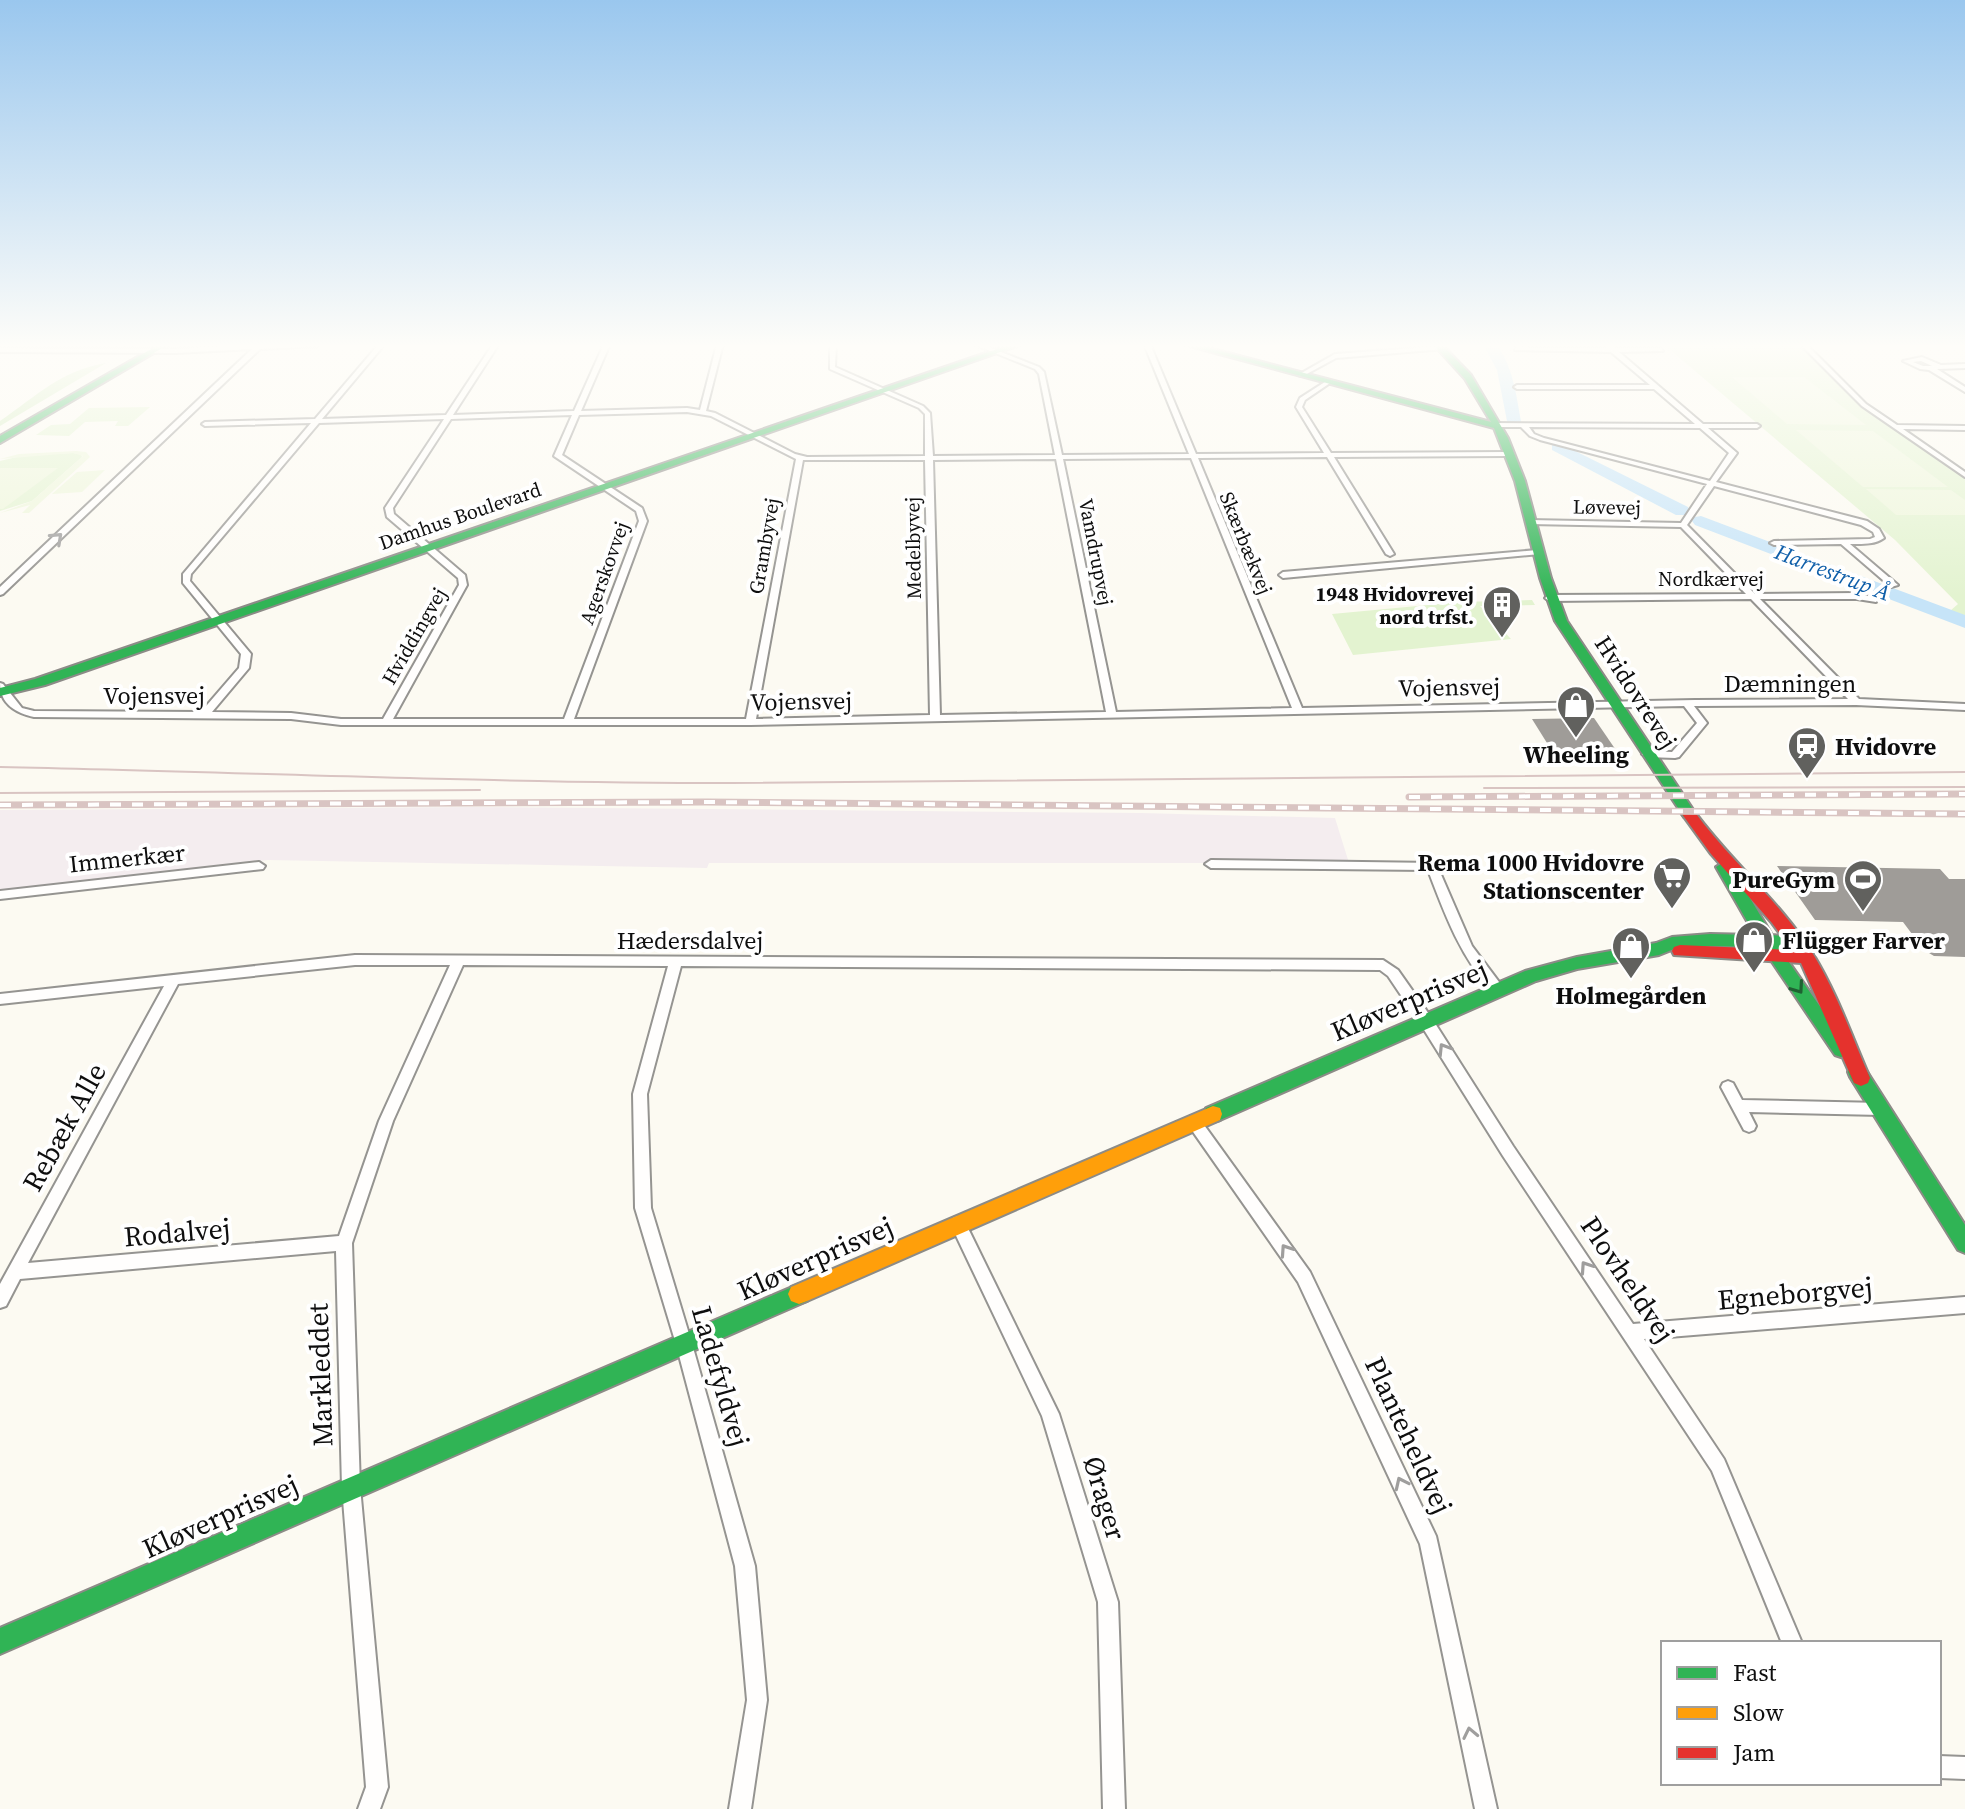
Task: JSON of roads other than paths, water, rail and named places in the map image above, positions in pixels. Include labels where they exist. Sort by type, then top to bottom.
[{"type":"street","points":[[0,440],[19,428]]},
{"type":"street","points":[[0,592],[172,428]]},
{"type":"street","points":[[204,715],[244,668],[246,654],[186,581],[187,574],[311,428]]},
{"type":"street","name":"Hviddingvej","points":[[386,722],[463,585],[462,577],[388,511],[441,428]]},
{"type":"street","name":"Agerskovvej","points":[[568,722],[643,521],[639,510],[558,456],[571,428]]},
{"type":"street","points":[[739,428],[800,458],[1507,454]]},
{"type":"street","name":"Damhus Boulevard","points":[[1,688],[762,428]]},
{"type":"street","name":"Medelbyvej","points":[[928,428],[935,718]]},
{"type":"street","name":"Vamdrupvej","points":[[1053,428],[1112,715]]},
{"type":"street","name":"Skærbækvej","points":[[1182,428],[1298,710]]},
{"type":"street","points":[[1313,428],[1390,554]]},
{"type":"street","name":"Hvidovrevej","points":[[1495,428],[1521,486],[1549,598],[1647,754],[1714,849],[1771,948],[1861,1078],[1965,1243]]},
{"type":"street","points":[[1526,428],[1542,439],[1864,523],[1873,528],[1880,538],[1871,541],[1774,543]]},
{"type":"street","points":[[1706,428],[1733,453],[1683,525],[1856,702]]},
{"type":"street","points":[[1898,428],[1965,475]]},
{"type":"street","name":"Grambyvej","points":[[750,722],[800,458]]},
{"type":"street","name":"Løvevej","points":[[1530,522],[1683,525]]},
{"type":"street","points":[[1843,542],[1894,585]]},
{"type":"street","points":[[1283,575],[1537,552]]},
{"type":"street","name":"Nordkærvej","points":[[1549,598],[1857,596],[1873,600]]},
{"type":"street","name":"Vojensvej","points":[[1,688],[18,710],[42,714],[204,715],[386,722],[750,722],[1615,705]]},
{"type":"street","name":"Dæmningen","points":[[1615,705],[1856,702],[1965,707]]},
{"type":"street","points":[[1647,754],[1675,755],[1702,723],[1688,705]]},
{"type":"street","name":"Hvidovrevej","points":[[1714,849],[1765,901],[1806,957],[1861,1078]]},
{"type":"street","points":[[1211,864],[1432,866],[1467,952],[1499,990]]},
{"type":"street","name":"Immerkær","points":[[0,895],[259,866]]},
{"type":"street","name":"Kløverprisvej","points":[[0,1641],[958,1223],[1549,970],[1659,949],[1672,943],[1710,940],[1771,948],[1806,957]]},
{"type":"street","name":"Kløverprisvej","points":[[1771,948],[1795,942]]},
{"type":"street","name":"Hædersdalvej","points":[[0,999],[355,960],[1383,965]]},
{"type":"street","name":"Markleddet","points":[[369,1809],[377,1787],[351,1487],[344,1243],[386,1121],[459,960]]},
{"type":"street","name":"Ladefyldvej","points":[[676,961],[640,1094],[643,1208],[745,1566],[757,1700],[740,1809]]},
{"type":"street","name":"Plovheldvej","points":[[1383,965],[1393,973],[1426,1021],[1508,1151],[1718,1465],[1791,1641]]},
{"type":"street","name":"Rebæk Alle","points":[[0,1300],[174,979]]},
{"type":"street","points":[[1728,1087],[1749,1126]]},
{"type":"street","points":[[1738,1106],[1881,1109]]},
{"type":"street","name":"Planteheldvej","points":[[1194,1122],[1304,1277],[1429,1543],[1486,1809]]},
{"type":"street","name":"Ørager","points":[[958,1223],[1050,1414],[1108,1602],[1114,1809]]},
{"type":"street","name":"Rodalvej","points":[[15,1272],[344,1243]]},
{"type":"street","name":"Egneborgvej","points":[[1630,1332],[1965,1305]]},
{"type":"street","points":[[1941,1767],[1965,1768]]},
{"type":"waterway","name":"Harrestrup Å","points":[[1557,447],[1682,511]]},
{"type":"waterway","name":"Harrestrup Å","points":[[1701,521],[1965,622]]},
{"type":"tram line","points":[[0,767],[640,783],[1965,772]]},
{"type":"tram line","points":[[1484,788],[1965,787]]},
{"type":"tram line","points":[[0,793],[480,790]]},
{"type":"railway","points":[[1409,797],[1965,794]]},
{"type":"railway","points":[[0,805],[706,802],[1965,814]]},
{"type":"place","name":"1948 Hvidovrevej nord trfst.","points":[[1502,639]]},
{"type":"place","name":"Wheeling","points":[[1576,739]]},
{"type":"place","name":"Hvidovre","points":[[1807,780]]},
{"type":"place","name":"Rema 1000 Hvidovre Stationscenter","points":[[1672,910]]},
{"type":"place","name":"PureGym","points":[[1863,913]]},
{"type":"place","name":"Flügger Farver","points":[[1754,974]]},
{"type":"place","name":"Holmegården","points":[[1631,980]]}]
